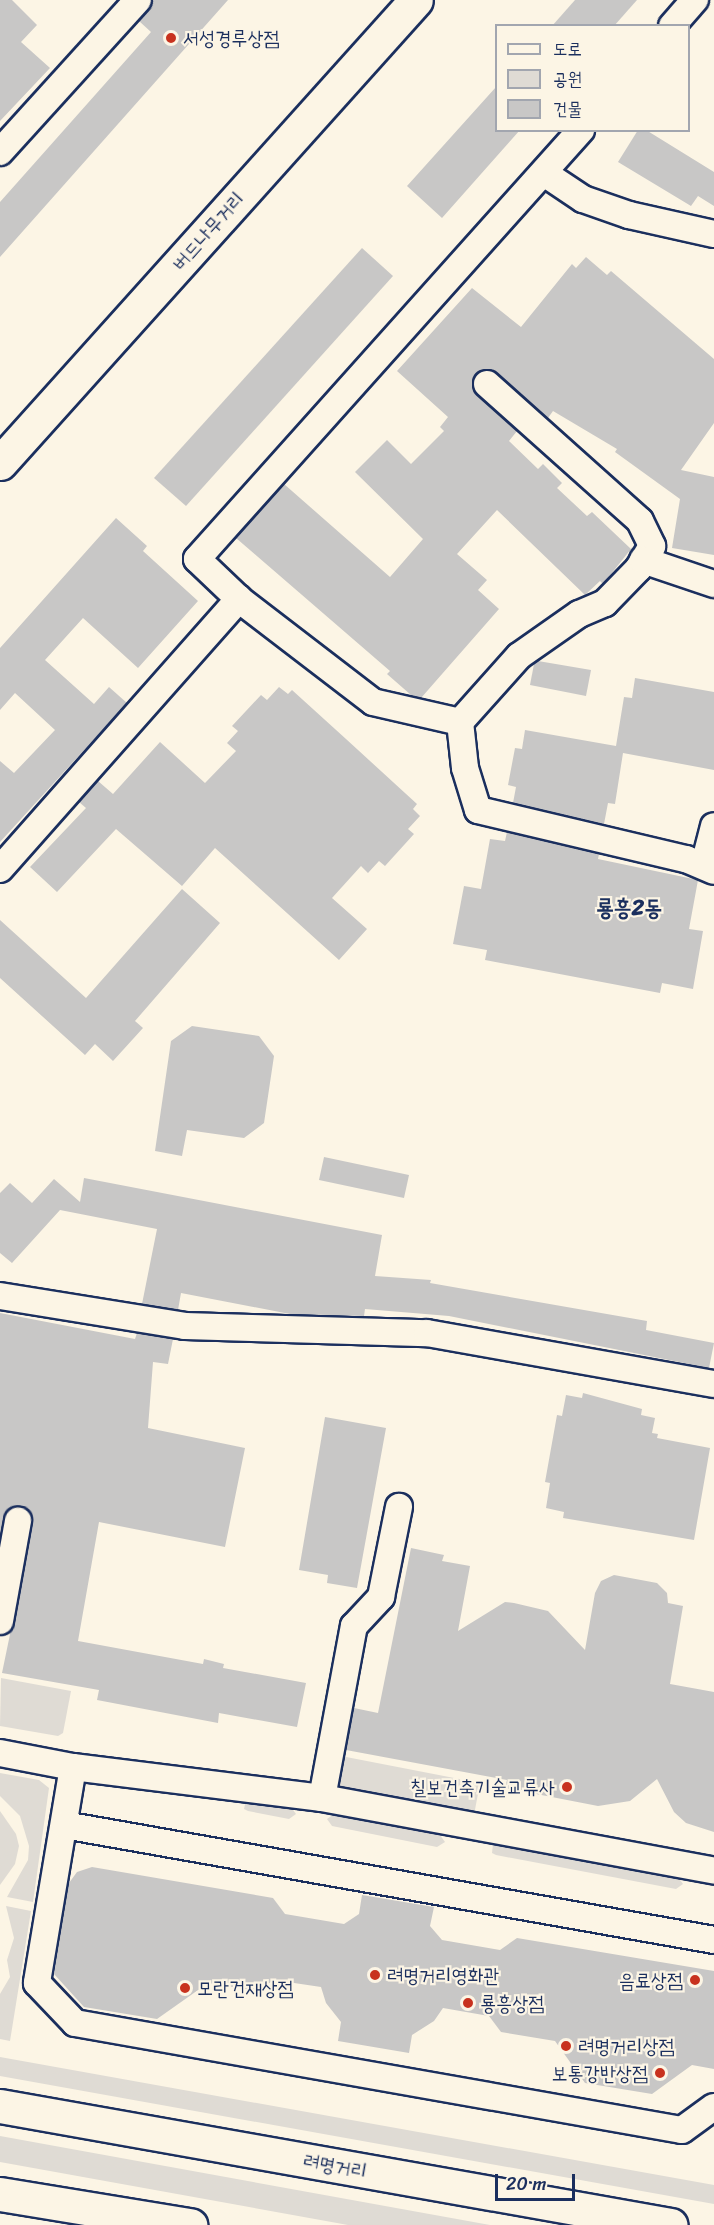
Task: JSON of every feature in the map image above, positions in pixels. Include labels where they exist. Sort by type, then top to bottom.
[{"type":"main road","name":"버드나무거리","points":[[0,463],[416,0]]},
{"type":"main road","name":"려명거리","points":[[0,2106],[671,2225]]},
{"type":"main road","points":[[0,2194],[143,2221],[190,2225]]},
{"type":"street","points":[[4,140],[138,0]]},
{"type":"street","points":[[674,24],[694,0]]},
{"type":"street","points":[[460,722],[373,702],[239,599],[197,559],[579,132]]},
{"type":"street","points":[[544,173],[583,199],[629,215],[714,234]]},
{"type":"street","points":[[487,384],[640,522],[652,546],[643,560],[605,603],[579,614],[519,656],[460,722],[465,768],[478,810],[709,868],[714,826]]},
{"type":"street","points":[[643,560],[714,584]]},
{"type":"street","points":[[0,868],[239,599]]},
{"type":"street","points":[[0,1296],[185,1326],[427,1333],[714,1384]]},
{"type":"street","points":[[322,1798],[354,1626],[381,1597],[399,1507]]},
{"type":"street","points":[[0,1620],[18,1521]]},
{"type":"street","points":[[0,1754],[73,1767],[322,1798],[714,1871]]},
{"type":"street","points":[[73,1767],[37,1983],[75,2024],[682,2130],[714,2107]]},
{"type":"street","points":[[64,1825],[714,1940]]},
{"type":"green space","points":[[1,1678],[71,1691],[63,1733],[58,1736],[0,1726]]},
{"type":"green space","points":[[341,1756],[480,1783],[474,1815],[351,1794],[335,1783]]},
{"type":"green space","points":[[0,1773],[39,1780],[49,1788],[33,1902],[7,1897],[28,1860],[29,1846],[20,1816],[0,1796]]},
{"type":"green space","points":[[246,1800],[291,1807],[296,1814],[289,1819],[248,1811],[244,1809]]},
{"type":"green space","points":[[0,1811],[16,1834],[19,1846],[15,1864],[0,1885]]},
{"type":"green space","points":[[334,1814],[440,1835],[445,1842],[437,1847],[332,1826],[327,1819]]},
{"type":"green space","points":[[493,1844],[678,1877],[683,1884],[676,1889],[496,1855],[492,1853]]},
{"type":"green space","points":[[6,1906],[31,1911],[10,2041],[0,2039],[0,1994],[10,1977],[7,1960],[14,1938]]},
{"type":"green space","points":[[0,2057],[714,2185],[714,2204],[0,2076]]},
{"type":"green space","points":[[0,2136],[490,2225],[348,2225],[0,2162]]},
{"type":"building","points":[[0,0],[12,0],[37,25],[21,42],[50,68],[0,121]]},
{"type":"building","points":[[153,0],[228,0],[0,257],[0,202],[151,32],[139,21]]},
{"type":"building","points":[[575,0],[637,0],[616,24],[554,24]]},
{"type":"building","points":[[495,88],[495,132],[518,132],[442,218],[407,186]]},
{"type":"building","points":[[637,132],[649,132],[714,172],[714,206],[698,196],[691,206],[618,162]]},
{"type":"building","points":[[362,248],[393,276],[186,506],[154,478]]},
{"type":"building","points":[[586,257],[607,275],[611,271],[714,359],[714,423],[681,470],[714,477],[714,555],[672,548],[680,499],[615,452],[617,449],[553,411],[548,418],[497,373],[482,370],[473,380],[473,389],[517,431],[509,441],[538,469],[543,464],[562,483],[557,488],[587,516],[592,512],[631,549],[603,584],[600,581],[585,595],[497,510],[457,554],[487,580],[478,590],[499,609],[421,698],[411,695],[387,674],[390,671],[236,538],[284,484],[390,577],[423,539],[355,472],[387,440],[411,464],[444,431],[440,427],[448,417],[397,371],[472,288],[521,327],[572,264],[576,268]]},
{"type":"building","points":[[116,518],[147,546],[143,551],[198,601],[138,668],[83,618],[45,660],[94,704],[109,687],[127,703],[0,842],[0,761],[14,773],[55,730],[15,693],[0,710],[0,648]]},
{"type":"building","points":[[538,661],[591,670],[586,696],[530,685],[534,664]]},
{"type":"building","points":[[635,678],[714,692],[714,770],[623,753],[615,804],[608,803],[604,824],[513,803],[516,787],[508,785],[515,748],[522,749],[525,730],[616,746],[624,697],[632,698]]},
{"type":"building","points":[[279,687],[288,694],[292,690],[346,739],[417,804],[413,809],[420,816],[408,829],[414,834],[385,866],[379,861],[368,873],[361,866],[332,898],[367,929],[339,960],[215,848],[182,886],[116,829],[57,892],[30,867],[86,808],[79,802],[98,781],[113,794],[160,742],[205,783],[236,751],[227,743],[238,731],[232,726],[261,695],[267,700]]},
{"type":"building","points":[[507,832],[599,854],[598,859],[698,880],[689,929],[703,931],[693,989],[662,983],[660,993],[485,960],[487,950],[453,944],[464,886],[481,889],[490,839],[505,841]]},
{"type":"building","points":[[182,889],[220,923],[135,1021],[143,1028],[113,1061],[95,1044],[85,1055],[0,978],[0,920],[86,998]]},
{"type":"building","points":[[192,1026],[259,1036],[274,1056],[264,1123],[244,1138],[187,1130],[182,1156],[155,1151],[171,1041]]},
{"type":"building","points":[[324,1157],[409,1175],[404,1198],[319,1180]]},
{"type":"building","points":[[84,1178],[382,1235],[375,1276],[431,1280],[430,1283],[647,1321],[646,1330],[714,1343],[709,1368],[449,1316],[365,1309],[364,1316],[290,1314],[181,1293],[178,1310],[142,1304],[157,1229],[60,1210],[12,1263],[0,1253],[0,1193],[10,1183],[32,1203],[54,1179],[80,1202]]},
{"type":"building","points":[[0,1313],[135,1339],[137,1333],[173,1339],[168,1364],[153,1362],[148,1428],[245,1448],[225,1547],[99,1522],[78,1641],[203,1664],[204,1659],[224,1664],[223,1668],[306,1683],[297,1727],[219,1713],[218,1723],[97,1700],[99,1690],[2,1673],[33,1523],[27,1509],[12,1507],[3,1518],[0,1536]]},
{"type":"building","points":[[583,1393],[642,1409],[641,1415],[655,1418],[652,1433],[658,1434],[657,1438],[710,1448],[694,1540],[563,1518],[564,1512],[546,1508],[550,1483],[545,1482],[557,1415],[562,1416],[566,1395],[582,1398]]},
{"type":"building","points":[[325,1417],[386,1428],[357,1588],[327,1583],[328,1575],[299,1570]]},
{"type":"building","points":[[411,1548],[444,1555],[442,1561],[470,1566],[458,1631],[505,1602],[514,1603],[548,1611],[585,1650],[595,1593],[601,1581],[614,1575],[657,1583],[667,1593],[668,1603],[683,1606],[670,1684],[714,1692],[714,1832],[686,1823],[674,1812],[657,1779],[630,1801],[598,1806],[505,1788],[507,1780],[346,1750],[354,1708],[378,1713]]},
{"type":"building","points":[[92,1867],[273,1898],[285,1914],[344,1924],[359,1914],[362,1895],[434,1907],[430,1926],[442,1940],[500,1950],[517,1938],[714,1971],[714,2069],[692,2065],[652,2094],[585,2083],[555,2041],[501,2032],[489,2016],[443,2008],[434,2021],[412,2035],[409,2053],[338,2041],[341,2022],[326,2003],[321,1987],[274,1980],[257,1991],[208,1983],[157,2019],[84,2007],[54,1974],[69,1883],[77,1872]]},
{"type":"place","name":"서성경루상점","points":[[171,38]]},
{"type":"place","name":"칠보건축기술교류사","points":[[567,1787]]},
{"type":"place","name":"려명거리영화관","points":[[375,1975]]},
{"type":"place","name":"음료상점","points":[[695,1980]]},
{"type":"place","name":"모란건재상점","points":[[185,1988]]},
{"type":"place","name":"룡흥상점","points":[[468,2003]]},
{"type":"place","name":"려명거리상점","points":[[566,2046]]},
{"type":"place","name":"보통강반상점","points":[[660,2073]]},
{"type":"district","name":"룡흥2동","points":[[629,908]]}]
